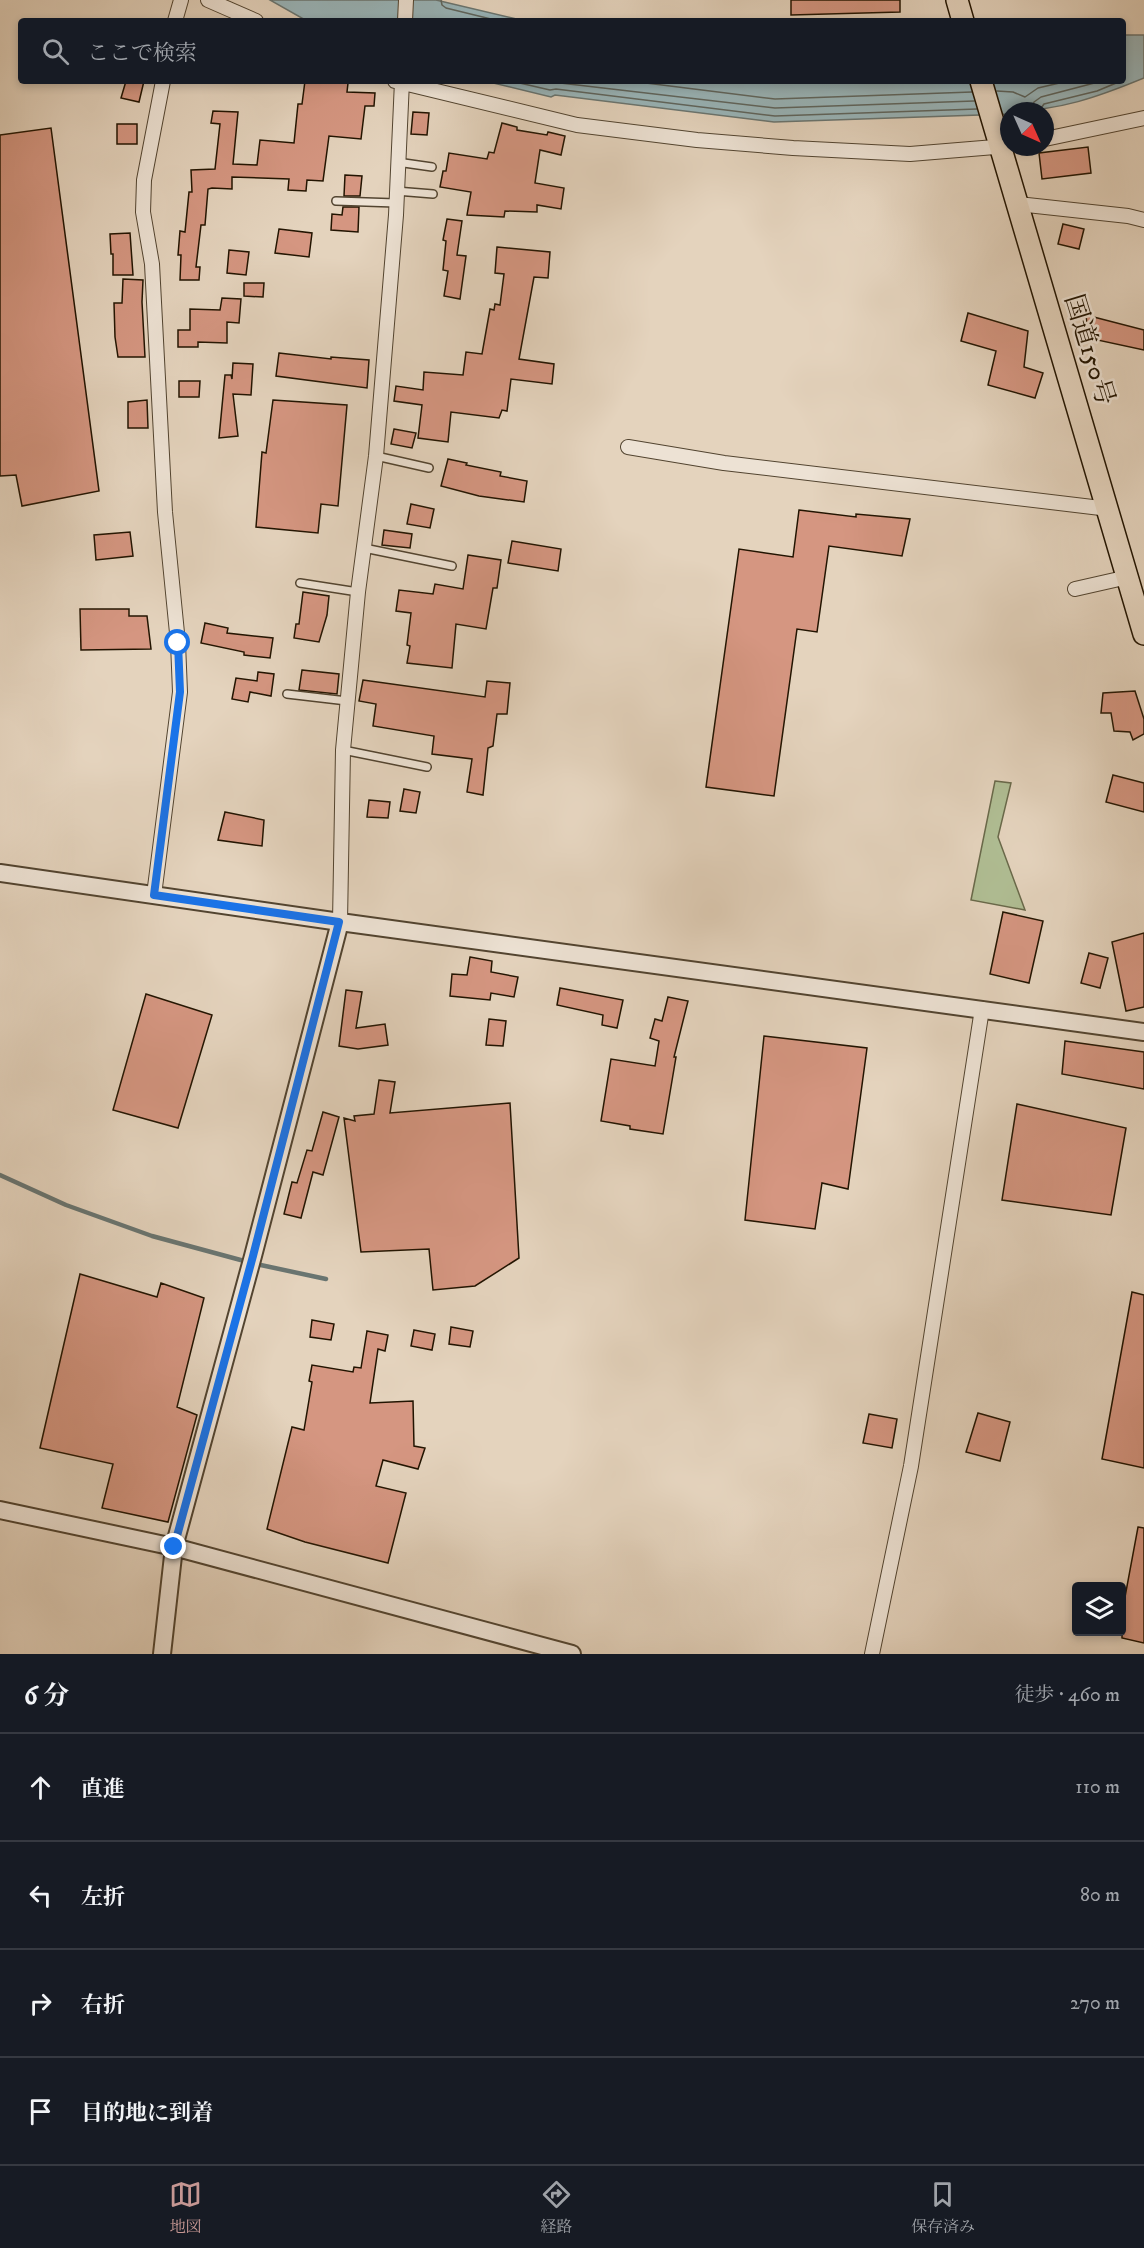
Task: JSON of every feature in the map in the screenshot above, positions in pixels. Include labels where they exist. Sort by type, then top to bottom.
[{"type":"highway","points":[[957,0],[962,18]]},
{"type":"highway","name":"国道150号","points":[[982,84],[1000,138]]},
{"type":"highway","name":"国道150号","points":[[1005,156],[1144,634]]},
{"type":"street","points":[[176,18],[181,0]]},
{"type":"street","points":[[208,0],[249,18]]},
{"type":"street","points":[[405,18],[406,0]]},
{"type":"street","points":[[154,895],[180,692],[178,643],[165,512],[152,264],[143,212],[144,180],[162,84]]},
{"type":"street","points":[[162,1654],[174,1547],[253,1256],[339,922],[347,701],[358,592],[376,456],[396,197],[400,84]]},
{"type":"street","points":[[408,84],[577,125],[697,140],[910,154],[1000,144]]},
{"type":"street","points":[[1054,137],[1144,118]]},
{"type":"street","points":[[1018,204],[1128,216],[1144,220]]},
{"type":"street","points":[[628,447],[724,463],[1108,509]]},
{"type":"street","points":[[1075,589],[1128,577]]},
{"type":"street","points":[[0,873],[339,922],[1144,1032]]},
{"type":"street","points":[[872,1654],[911,1466],[982,1009]]},
{"type":"street","points":[[0,1510],[174,1547],[572,1654]]},
{"type":"lane","points":[[397,162],[432,167]]},
{"type":"lane","points":[[336,201],[433,194]]},
{"type":"lane","points":[[376,456],[429,468]]},
{"type":"lane","points":[[364,548],[452,566]]},
{"type":"lane","points":[[300,583],[358,592]]},
{"type":"lane","points":[[287,694],[347,701]]},
{"type":"lane","points":[[344,750],[428,767]]},
{"type":"green space","points":[[995,781],[1011,783],[998,837],[1025,910],[971,900]]},
{"type":"water","points":[[270,0],[436,0],[512,18],[302,18]]},
{"type":"water","points":[[1126,35],[1144,35],[1144,78],[1078,102],[1054,107],[1054,102],[1000,102],[1000,114],[774,122],[555,95],[551,97],[497,84],[1126,84]]},
{"type":"building","points":[[791,0],[900,0],[900,12],[791,15]]},
{"type":"building","points":[[125,84],[143,84],[139,102],[121,98]]},
{"type":"building","points":[[305,84],[348,84],[347,92],[375,93],[374,106],[365,106],[361,139],[329,136],[323,181],[307,180],[306,191],[288,190],[289,179],[232,177],[232,189],[208,189],[205,225],[201,225],[196,267],[200,267],[199,280],[180,280],[181,255],[178,255],[180,231],[185,232],[189,192],[192,192],[191,170],[215,169],[220,124],[211,123],[213,111],[238,112],[233,164],[257,165],[260,140],[294,143],[298,104],[302,104]]},
{"type":"building","points":[[413,112],[429,113],[427,135],[411,134]]},
{"type":"building","points":[[502,123],[517,127],[517,130],[547,135],[548,132],[565,136],[561,155],[540,150],[535,183],[564,188],[561,209],[537,205],[537,212],[505,211],[504,217],[467,215],[471,192],[440,187],[449,153],[487,159],[489,152],[494,153]]},
{"type":"building","points":[[117,124],[137,124],[137,144],[117,144]]},
{"type":"building","points":[[51,128],[99,491],[22,506],[16,475],[0,476],[0,135]]},
{"type":"building","points":[[1088,147],[1091,173],[1042,179],[1039,156],[1054,156],[1054,151]]},
{"type":"building","points":[[345,175],[362,176],[360,196],[344,196]]},
{"type":"building","points":[[343,207],[359,207],[358,232],[331,230],[332,214],[342,215]]},
{"type":"building","points":[[447,219],[462,221],[457,255],[466,256],[460,299],[444,296],[448,271],[443,270],[446,241],[443,240]]},
{"type":"building","points":[[1063,224],[1084,229],[1079,249],[1058,244]]},
{"type":"building","points":[[279,229],[312,233],[309,257],[275,253]]},
{"type":"building","points":[[130,233],[133,275],[113,275],[110,234]]},
{"type":"building","points":[[497,247],[550,252],[548,278],[534,277],[519,359],[554,364],[552,384],[511,379],[507,411],[502,410],[499,418],[451,412],[448,442],[418,438],[422,405],[394,401],[396,386],[423,390],[424,372],[463,375],[466,352],[482,354],[490,309],[494,310],[495,304],[500,305],[504,274],[495,273]]},
{"type":"building","points":[[229,250],[249,252],[246,275],[227,273]]},
{"type":"building","points":[[123,279],[143,280],[145,357],[118,357],[114,303],[122,303]]},
{"type":"building","points":[[244,283],[264,283],[263,297],[244,296]]},
{"type":"building","points":[[222,298],[241,299],[239,323],[227,322],[227,343],[198,342],[198,347],[178,347],[178,330],[190,330],[190,309],[220,310]]},
{"type":"building","points":[[968,313],[1028,331],[1024,367],[1043,373],[1035,398],[988,385],[996,351],[961,341]]},
{"type":"building","points":[[1086,315],[1144,330],[1144,350],[1088,338]]},
{"type":"building","points":[[279,353],[331,359],[331,357],[369,360],[367,388],[276,376]]},
{"type":"building","points":[[233,363],[253,364],[251,395],[233,394],[238,436],[219,438],[225,375],[231,375],[232,379]]},
{"type":"building","points":[[179,381],[200,381],[199,397],[179,397]]},
{"type":"building","points":[[147,400],[148,428],[128,428],[128,402]]},
{"type":"building","points":[[273,400],[347,405],[338,506],[321,504],[318,533],[256,527],[262,452],[266,453]]},
{"type":"building","points":[[394,429],[416,433],[412,448],[391,444]]},
{"type":"building","points":[[448,459],[501,472],[500,476],[527,481],[524,502],[479,496],[441,486]]},
{"type":"building","points":[[411,504],[434,509],[430,528],[407,524]]},
{"type":"building","points":[[799,510],[856,517],[856,514],[910,519],[902,556],[829,546],[817,632],[797,629],[774,796],[706,787],[739,549],[793,557]]},
{"type":"building","points":[[384,530],[412,534],[410,548],[382,545]]},
{"type":"building","points":[[130,532],[133,556],[96,560],[94,535]]},
{"type":"building","points":[[512,541],[561,549],[558,571],[508,563]]},
{"type":"building","points":[[468,555],[501,560],[497,588],[493,588],[486,629],[456,624],[452,668],[407,663],[411,613],[396,611],[399,590],[433,594],[435,584],[463,589]]},
{"type":"building","points":[[303,592],[329,596],[327,615],[319,642],[294,638],[296,624],[299,624]]},
{"type":"building","points":[[80,609],[129,609],[129,616],[147,616],[151,649],[81,650]]},
{"type":"building","points":[[205,623],[228,628],[227,633],[273,638],[270,658],[244,655],[244,652],[201,643]]},
{"type":"building","points":[[302,670],[339,674],[337,694],[299,690]]},
{"type":"building","points":[[258,672],[274,674],[271,696],[250,692],[248,702],[232,699],[236,678],[257,681]]},
{"type":"building","points":[[363,680],[485,697],[487,681],[510,683],[507,714],[497,714],[493,746],[488,748],[483,795],[467,792],[472,759],[432,754],[434,736],[373,726],[376,704],[359,701]]},
{"type":"building","points":[[1135,691],[1144,719],[1144,734],[1133,740],[1130,732],[1114,731],[1111,713],[1101,713],[1103,693]]},
{"type":"building","points":[[1113,775],[1144,783],[1144,812],[1106,802]]},
{"type":"building","points":[[404,789],[420,792],[416,813],[400,811]]},
{"type":"building","points":[[369,800],[390,802],[388,818],[367,817]]},
{"type":"building","points":[[225,812],[264,820],[262,846],[218,840]]},
{"type":"building","points":[[1003,912],[1043,921],[1029,983],[990,974]]},
{"type":"building","points":[[1144,933],[1144,1007],[1126,1011],[1112,942]]},
{"type":"building","points":[[1089,953],[1108,958],[1100,988],[1081,983]]},
{"type":"building","points":[[470,957],[492,961],[491,972],[518,977],[514,997],[491,993],[490,1000],[450,996],[452,974],[467,975]]},
{"type":"building","points":[[560,988],[623,1000],[617,1028],[602,1025],[603,1015],[557,1005]]},
{"type":"building","points":[[346,990],[362,992],[356,1028],[385,1024],[388,1045],[358,1049],[339,1046]]},
{"type":"building","points":[[146,994],[212,1015],[178,1128],[113,1110]]},
{"type":"building","points":[[668,997],[688,1001],[674,1057],[676,1057],[663,1134],[630,1129],[630,1126],[601,1121],[611,1059],[655,1066],[659,1041],[650,1038],[655,1019],[662,1021]]},
{"type":"building","points":[[489,1019],[506,1021],[503,1046],[486,1045]]},
{"type":"building","points":[[764,1036],[867,1048],[848,1189],[822,1183],[815,1229],[745,1220]]},
{"type":"building","points":[[1065,1041],[1144,1052],[1144,1089],[1062,1074]]},
{"type":"building","points":[[379,1080],[395,1082],[390,1113],[510,1103],[519,1258],[475,1286],[433,1290],[429,1249],[361,1252],[344,1118],[355,1121],[354,1116],[374,1114]]},
{"type":"building","points":[[1017,1104],[1126,1128],[1111,1215],[1002,1200]]},
{"type":"building","points":[[323,1112],[339,1117],[323,1175],[313,1172],[301,1218],[284,1214],[292,1182],[297,1183],[307,1150],[312,1151]]},
{"type":"building","points":[[80,1274],[157,1297],[161,1283],[204,1298],[177,1407],[197,1415],[168,1522],[102,1508],[113,1464],[40,1448]]},
{"type":"building","points":[[1132,1292],[1144,1295],[1144,1468],[1102,1459]]},
{"type":"building","points":[[312,1320],[334,1324],[331,1340],[310,1337]]},
{"type":"building","points":[[451,1327],[473,1331],[470,1347],[449,1344]]},
{"type":"building","points":[[414,1330],[435,1334],[432,1350],[411,1346]]},
{"type":"building","points":[[367,1331],[388,1335],[385,1351],[378,1349],[370,1403],[413,1401],[414,1446],[425,1448],[418,1469],[383,1460],[376,1486],[406,1493],[388,1563],[305,1542],[267,1529],[292,1427],[304,1430],[312,1382],[309,1381],[312,1365],[353,1372],[354,1367],[361,1368]]},
{"type":"building","points":[[978,1413],[1010,1422],[1000,1461],[966,1452]]},
{"type":"building","points":[[869,1414],[897,1419],[892,1448],[863,1443]]},
{"type":"building","points":[[1138,1527],[1144,1528],[1144,1643],[1122,1638],[1126,1636],[1126,1592]]},
{"type":"waterway","points":[[0,1175],[66,1205],[152,1236],[248,1262]]},
{"type":"waterway","points":[[256,1264],[326,1279]]},
{"type":"route","points":[[174,1547],[253,1256],[339,922],[154,895],[180,692],[178,643]]}]
